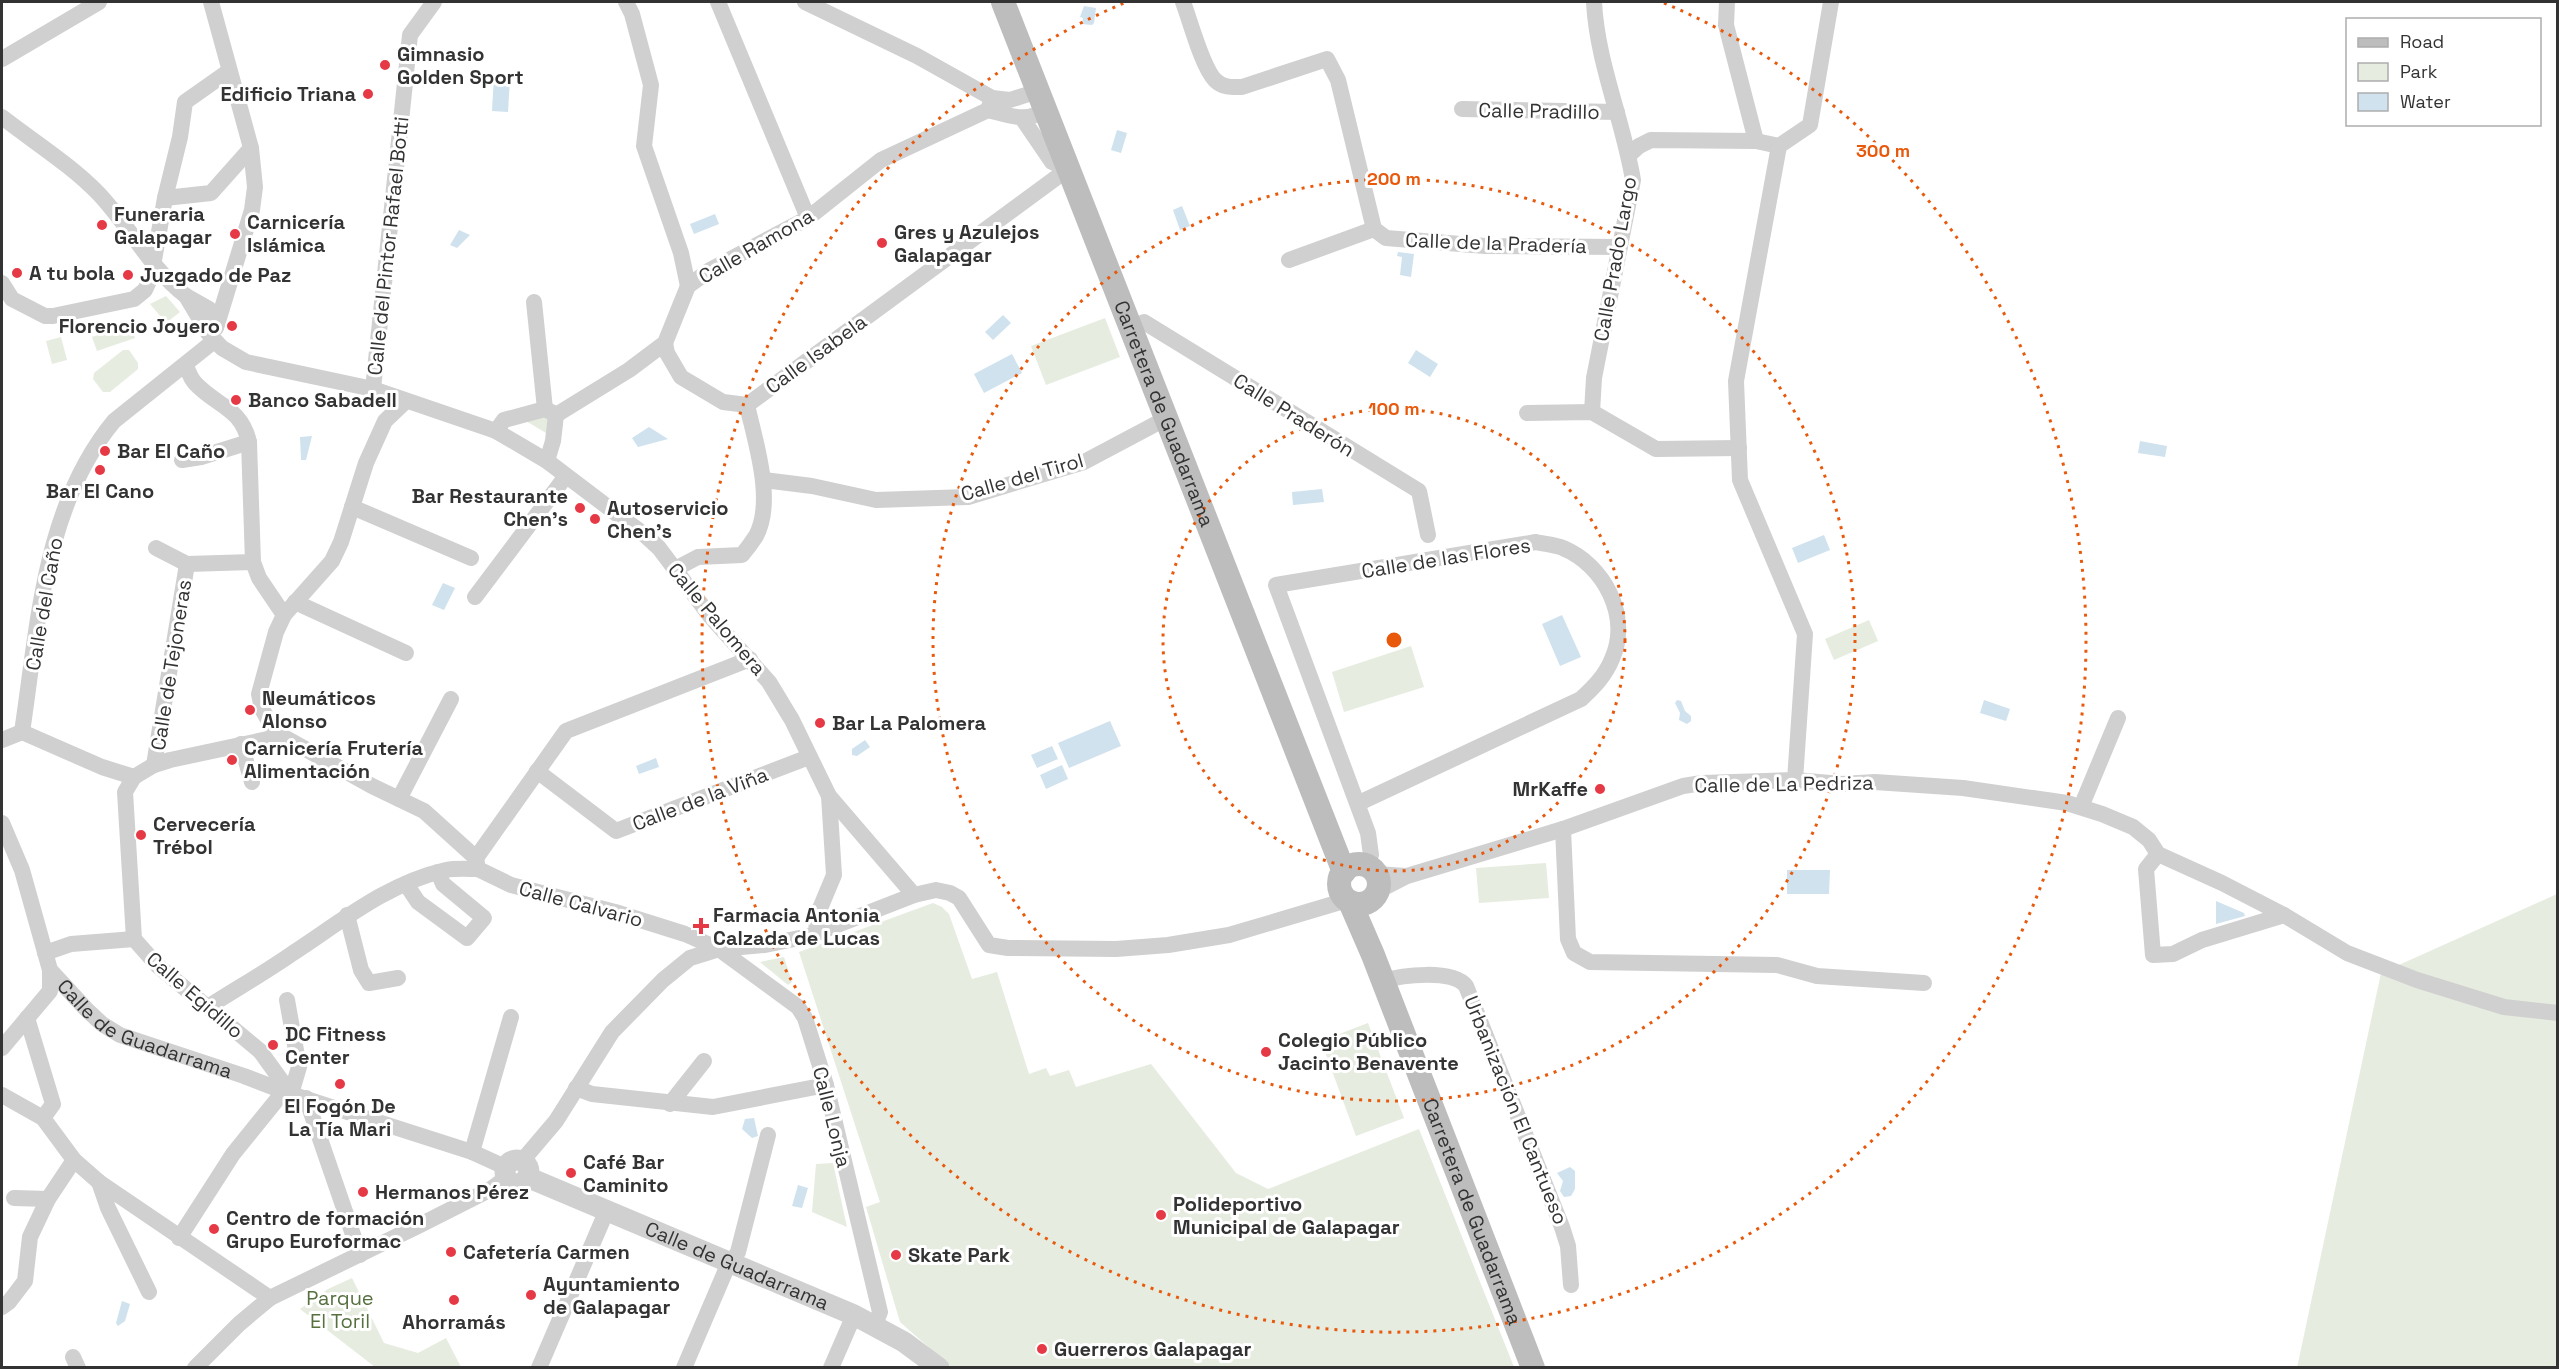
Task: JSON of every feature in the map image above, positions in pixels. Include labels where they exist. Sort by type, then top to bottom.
[{"type":"main road","name":"Carretera de Guadarrama","points":[[1003,2],[1325,828],[1359,884],[1373,955],[1533,1368]]},
{"type":"street","points":[[2,59],[99,2]]},
{"type":"street","points":[[211,2],[251,148],[255,187],[252,210],[218,319],[214,340]]},
{"type":"street","name":"Calle del Pintor Rafael Botti","points":[[373,389],[410,35],[434,2]]},
{"type":"street","points":[[626,2],[632,14],[651,85],[644,146],[681,253],[688,286]]},
{"type":"street","points":[[718,2],[808,218]]},
{"type":"street","points":[[805,2],[917,56],[990,104],[1022,118],[1036,117],[1041,100],[1010,100],[990,104]]},
{"type":"street","points":[[1183,2],[1208,69],[1216,81],[1227,87],[1242,87],[1327,59],[1338,80],[1374,229],[1290,260]]},
{"type":"street","name":"Calle Prado Largo","points":[[1592,412],[1594,378],[1633,180],[1629,155],[1595,25],[1594,2]]},
{"type":"street","points":[[1726,2],[1726,25],[1756,141]]},
{"type":"street","points":[[1795,780],[1805,634],[1740,480],[1736,381],[1779,146],[1810,125],[1831,2]]},
{"type":"street","points":[[134,299],[145,290],[151,277],[185,102],[229,70]]},
{"type":"street","name":"Calle Ramona","points":[[665,343],[688,286],[710,270],[808,218],[881,160],[990,104]]},
{"type":"street","name":"Calle Pradillo","points":[[1462,109],[1617,112]]},
{"type":"street","points":[[2,117],[98,193],[117,214],[154,264],[180,291],[214,340],[246,362],[373,389],[496,431],[547,461],[566,476],[475,597]]},
{"type":"street","points":[[1022,118],[1052,162],[1068,169]]},
{"type":"street","points":[[1629,155],[1639,146],[1651,141],[1756,141],[1779,146]]},
{"type":"street","points":[[165,198],[211,193],[251,148]]},
{"type":"street","name":"Calle Isabela","points":[[675,569],[698,557],[742,555],[757,534],[762,511],[764,480],[747,405],[1068,169]]},
{"type":"street","name":"Calle de la Pradería","points":[[1374,229],[1386,238],[1485,246],[1620,247]]},
{"type":"street","points":[[2,283],[12,299],[45,316],[180,291],[208,309],[218,319]]},
{"type":"street","points":[[534,302],[554,441],[547,461]]},
{"type":"street","name":"Calle Praderón","points":[[1130,328],[1144,322],[1419,491],[1428,535]]},
{"type":"street","name":"Calle del Caño","points":[[22,732],[42,594],[52,546],[61,517],[88,460],[101,437],[114,421],[186,366],[214,340]]},
{"type":"street","points":[[496,431],[504,420],[550,412],[629,370],[665,343],[667,353],[681,377],[723,402],[747,405]]},
{"type":"street","points":[[186,366],[194,382],[231,409],[246,429],[249,442],[253,562],[259,578],[290,608],[406,653]]},
{"type":"street","points":[[282,736],[271,725],[262,709],[259,694],[276,632],[290,608],[332,561],[341,542],[366,463],[386,421],[406,401]]},
{"type":"street","points":[[1527,413],[1592,412],[1656,449],[1739,448]]},
{"type":"street","name":"Calle del Tirol","points":[[764,480],[812,486],[876,500],[968,497],[1084,462],[1165,418]]},
{"type":"street","points":[[182,460],[201,457],[249,442]]},
{"type":"street","name":"Calle Palomera","points":[[566,476],[646,536],[675,569],[710,616],[750,659],[775,692],[792,720],[829,796],[914,895]]},
{"type":"street","points":[[352,507],[471,558]]},
{"type":"street","name":"Calle de las Flores","points":[[1359,803],[1581,699],[1600,680],[1613,657],[1618,631],[1614,604],[1607,588],[1603,580],[1585,561],[1562,547],[1536,542],[1276,585],[1359,803],[1371,848],[1371,855],[1359,884]]},
{"type":"street","points":[[156,548],[187,564],[253,562]]},
{"type":"street","name":"Calle de Tejoneras","points":[[154,765],[187,564]]},
{"type":"street","points":[[208,1007],[293,953],[362,905],[406,884],[443,871],[477,863],[566,730],[750,659]]},
{"type":"street","points":[[399,800],[451,699]]},
{"type":"street","points":[[2081,807],[2118,718]]},
{"type":"street","points":[[2,740],[22,732],[102,767],[134,777],[154,765],[170,760],[282,736]]},
{"type":"street","name":"Calle Calvario","points":[[282,736],[399,800],[424,811],[457,840],[477,863],[511,885],[633,917],[685,934],[718,949]]},
{"type":"street","points":[[241,744],[252,782]]},
{"type":"street","name":"Calle de la Viña","points":[[537,771],[616,831],[809,756]]},
{"type":"street","name":"Calle Egidillo","points":[[134,777],[126,792],[134,939],[157,965],[260,1052],[294,1094],[360,1256]]},
{"type":"street","name":"Calle de La Pedriza","points":[[195,1368],[270,1298],[360,1256],[491,1189],[515,1171],[556,1121],[612,1032],[659,984],[690,958],[718,949],[765,945],[817,933],[914,895],[936,890],[955,895],[968,911],[985,941],[993,946],[1004,948],[1116,948],[1191,942],[1229,934],[1314,908],[1359,884],[1407,876],[1563,829],[1683,786],[1702,783],[1795,780],[1842,784],[1875,782],[1963,788],[2032,797],[2081,807],[2133,827],[2149,840],[2158,854],[2284,915],[2347,954],[2417,980],[2504,1007],[2558,1013]]},
{"type":"street","name":"Calle Palomera","points":[[817,933],[816,918],[834,875],[829,796]]},
{"type":"street","name":"Calle de Guadarrama","points":[[2,823],[22,870],[50,970],[94,1016],[120,1035],[472,1152],[854,1315],[904,1342],[939,1368]]},
{"type":"street","points":[[1563,829],[1568,939],[1574,953],[1590,962],[1777,965],[1817,976],[1924,983]]},
{"type":"street","points":[[406,884],[418,902],[467,938],[484,918],[443,884],[443,871],[457,840]]},
{"type":"street","points":[[2158,854],[2146,869],[2153,955],[2173,954],[2202,940],[2284,915]]},
{"type":"street","points":[[347,915],[361,970],[369,983],[398,978]]},
{"type":"street","points":[[45,953],[71,944],[134,939]]},
{"type":"street","name":"Calle Lonja","points":[[718,949],[798,1007],[805,1018],[826,1085],[880,1312],[875,1325]]},
{"type":"street","points":[[2,1048],[50,991],[50,970]]},
{"type":"street","name":"Urbanización El Cantueso","points":[[1383,981],[1415,974],[1453,978],[1467,986],[1562,1227],[1568,1246],[1571,1285]]},
{"type":"street","points":[[179,1238],[233,1154],[294,1094],[299,1067],[287,1000]]},
{"type":"street","points":[[472,1152],[512,1017]]},
{"type":"street","points":[[27,1018],[53,1104],[43,1118]]},
{"type":"street","points":[[670,1104],[704,1061]]},
{"type":"street","points":[[576,1088],[592,1094],[713,1107],[826,1085]]},
{"type":"street","points":[[2,1095],[43,1118],[74,1160],[99,1182],[270,1298]]},
{"type":"street","points":[[684,1368],[730,1263],[738,1252],[768,1135]]},
{"type":"street","points":[[2,1307],[9,1302],[25,1281],[30,1237],[48,1199],[74,1160]]},
{"type":"street","points":[[99,1182],[108,1208],[149,1292]]},
{"type":"street","points":[[14,1198],[48,1199]]},
{"type":"street","points":[[539,1368],[607,1210]]},
{"type":"street","points":[[831,1368],[854,1315]]},
{"type":"green space","points":[[166,296],[180,312],[166,323],[150,304]]},
{"type":"green space","points":[[1105,318],[1120,357],[1046,385],[1031,346]]},
{"type":"green space","points":[[130,324],[135,338],[97,351],[92,337]]},
{"type":"green space","points":[[61,337],[67,360],[52,364],[46,341]]},
{"type":"green space","points":[[123,350],[129,350],[138,363],[138,369],[110,392],[103,392],[93,379],[94,373]]},
{"type":"green space","points":[[544,415],[549,419],[546,433],[526,421]]},
{"type":"green space","points":[[1869,620],[1878,641],[1834,660],[1825,639]]},
{"type":"green space","points":[[1411,646],[1424,687],[1344,712],[1332,672]]},
{"type":"green space","points":[[1546,863],[1549,898],[1479,903],[1476,868]]},
{"type":"green space","points":[[2557,894],[2557,1367],[2297,1368],[2381,973]]},
{"type":"green space","name":"Polideportivo Municipal de Galapagar","points":[[933,903],[942,907],[949,914],[972,979],[997,972],[1029,1074],[1046,1068],[1050,1076],[1069,1070],[1076,1087],[1151,1064],[1236,1173],[1268,1189],[1419,1129],[1514,1367],[951,1367],[900,1322],[866,1207],[880,1202],[799,952]]},
{"type":"green space","points":[[784,957],[792,982],[788,985],[760,962]]},
{"type":"green space","points":[[1368,1023],[1404,1118],[1356,1136],[1321,1041]]},
{"type":"green space","points":[[833,1163],[847,1227],[812,1212],[816,1164]]},
{"type":"green space","name":"Parque El Toril","points":[[352,1278],[384,1343],[418,1353],[446,1338],[461,1367],[375,1367],[300,1309],[328,1289]]},
{"type":"water","points":[[1084,6],[1096,8],[1092,25],[1082,24],[1083,18],[1080,17]]},
{"type":"water","points":[[494,76],[510,78],[508,112],[492,111]]},
{"type":"water","points":[[1117,130],[1127,133],[1121,153],[1111,150]]},
{"type":"water","points":[[1182,206],[1190,226],[1180,230],[1173,210]]},
{"type":"water","points":[[715,214],[719,224],[694,234],[690,224]]},
{"type":"water","points":[[459,230],[470,235],[457,248],[450,245]]},
{"type":"water","points":[[1398,252],[1414,254],[1411,277],[1400,275],[1402,257],[1397,256]]},
{"type":"water","points":[[1003,315],[1011,323],[993,340],[985,332]]},
{"type":"water","points":[[1416,350],[1438,364],[1430,377],[1408,363]]},
{"type":"water","points":[[1012,354],[1022,373],[984,393],[974,374]]},
{"type":"water","points":[[649,427],[668,439],[638,447],[632,438]]},
{"type":"water","points":[[312,436],[306,460],[301,460],[300,437]]},
{"type":"water","points":[[2140,441],[2167,446],[2165,457],[2138,453]]},
{"type":"water","points":[[1322,489],[1324,502],[1293,505],[1292,492]]},
{"type":"water","points":[[1824,535],[1830,550],[1798,563],[1792,548]]},
{"type":"water","points":[[443,583],[455,588],[444,610],[432,605]]},
{"type":"water","points":[[1562,615],[1581,657],[1560,666],[1542,624]]},
{"type":"water","points":[[1677,700],[1681,701],[1685,711],[1691,716],[1691,721],[1687,724],[1679,720],[1680,713],[1675,703]]},
{"type":"water","points":[[1984,700],[2010,709],[2006,721],[1980,713]]},
{"type":"water","points":[[1110,721],[1121,746],[1069,768],[1058,743]]},
{"type":"water","points":[[865,740],[870,747],[857,756],[852,755],[852,749]]},
{"type":"water","points":[[1052,746],[1058,759],[1037,768],[1031,755]]},
{"type":"water","points":[[656,758],[659,767],[639,774],[636,766]]},
{"type":"water","points":[[1062,765],[1068,779],[1046,789],[1040,775]]},
{"type":"water","points":[[1787,870],[1830,870],[1829,894],[1787,894]]},
{"type":"water","points":[[2216,901],[2244,913],[2245,916],[2216,924]]},
{"type":"water","points":[[754,1118],[758,1136],[752,1138],[742,1129],[745,1119]]},
{"type":"water","points":[[1570,1167],[1575,1171],[1575,1189],[1571,1196],[1564,1197],[1560,1191],[1563,1181],[1557,1173]]},
{"type":"water","points":[[798,1185],[808,1188],[802,1208],[792,1206]]},
{"type":"water","points":[[122,1301],[130,1304],[125,1321],[118,1326],[116,1323]]},
{"type":"place","name":"Gimnasio Golden Sport","points":[[385,65]]},
{"type":"place","name":"Edificio Triana","points":[[368,94]]},
{"type":"place","name":"Funeraria Galapagar","points":[[102,225]]},
{"type":"place","name":"Carnicería Islámica","points":[[235,234]]},
{"type":"place","name":"Gres y Azulejos Galapagar","points":[[882,243]]},
{"type":"place","name":"A tu bola","points":[[17,273]]},
{"type":"place","name":"Juzgado de Paz","points":[[128,275]]},
{"type":"place","name":"Florencio Joyero","points":[[232,326]]},
{"type":"place","name":"Banco Sabadell","points":[[236,400]]},
{"type":"place","name":"Bar El Caño","points":[[105,451]]},
{"type":"place","name":"Bar El Cano","points":[[100,470]]},
{"type":"place","name":"Bar Restaurante Chen's","points":[[580,508]]},
{"type":"place","name":"Autoservicio Chen's","points":[[595,519]]},
{"type":"place","name":"Neumáticos Alonso","points":[[250,710]]},
{"type":"place","name":"Bar La Palomera","points":[[820,723]]},
{"type":"place","name":"Carnicería Frutería Alimentación","points":[[232,760]]},
{"type":"place","name":"MrKaffe","points":[[1600,789]]},
{"type":"place","name":"Cervecería Trébol","points":[[141,835]]},
{"type":"place","name":"Farmacia Antonia Calzada de Lucas","points":[[701,926]]},
{"type":"place","name":"DC Fitness Center","points":[[273,1045]]},
{"type":"place","name":"Colegio Público Jacinto Benavente","points":[[1266,1052]]},
{"type":"place","name":"El Fogón De La Tía Mari","points":[[340,1084]]},
{"type":"place","name":"Café Bar Caminito","points":[[571,1173]]},
{"type":"place","name":"Hermanos Pérez","points":[[363,1192]]},
{"type":"place","name":"Polideportivo Municipal de Galapagar","points":[[1161,1215]]},
{"type":"place","name":"Centro de formación Grupo Euroformac","points":[[214,1229]]},
{"type":"place","name":"Cafetería Carmen","points":[[451,1252]]},
{"type":"place","name":"Skate Park","points":[[896,1255]]},
{"type":"place","name":"Ayuntamiento de Galapagar","points":[[531,1295]]},
{"type":"place","name":"Ahorramás","points":[[454,1300]]},
{"type":"place","name":"Guerreros Galapagar","points":[[1042,1349]]}]
